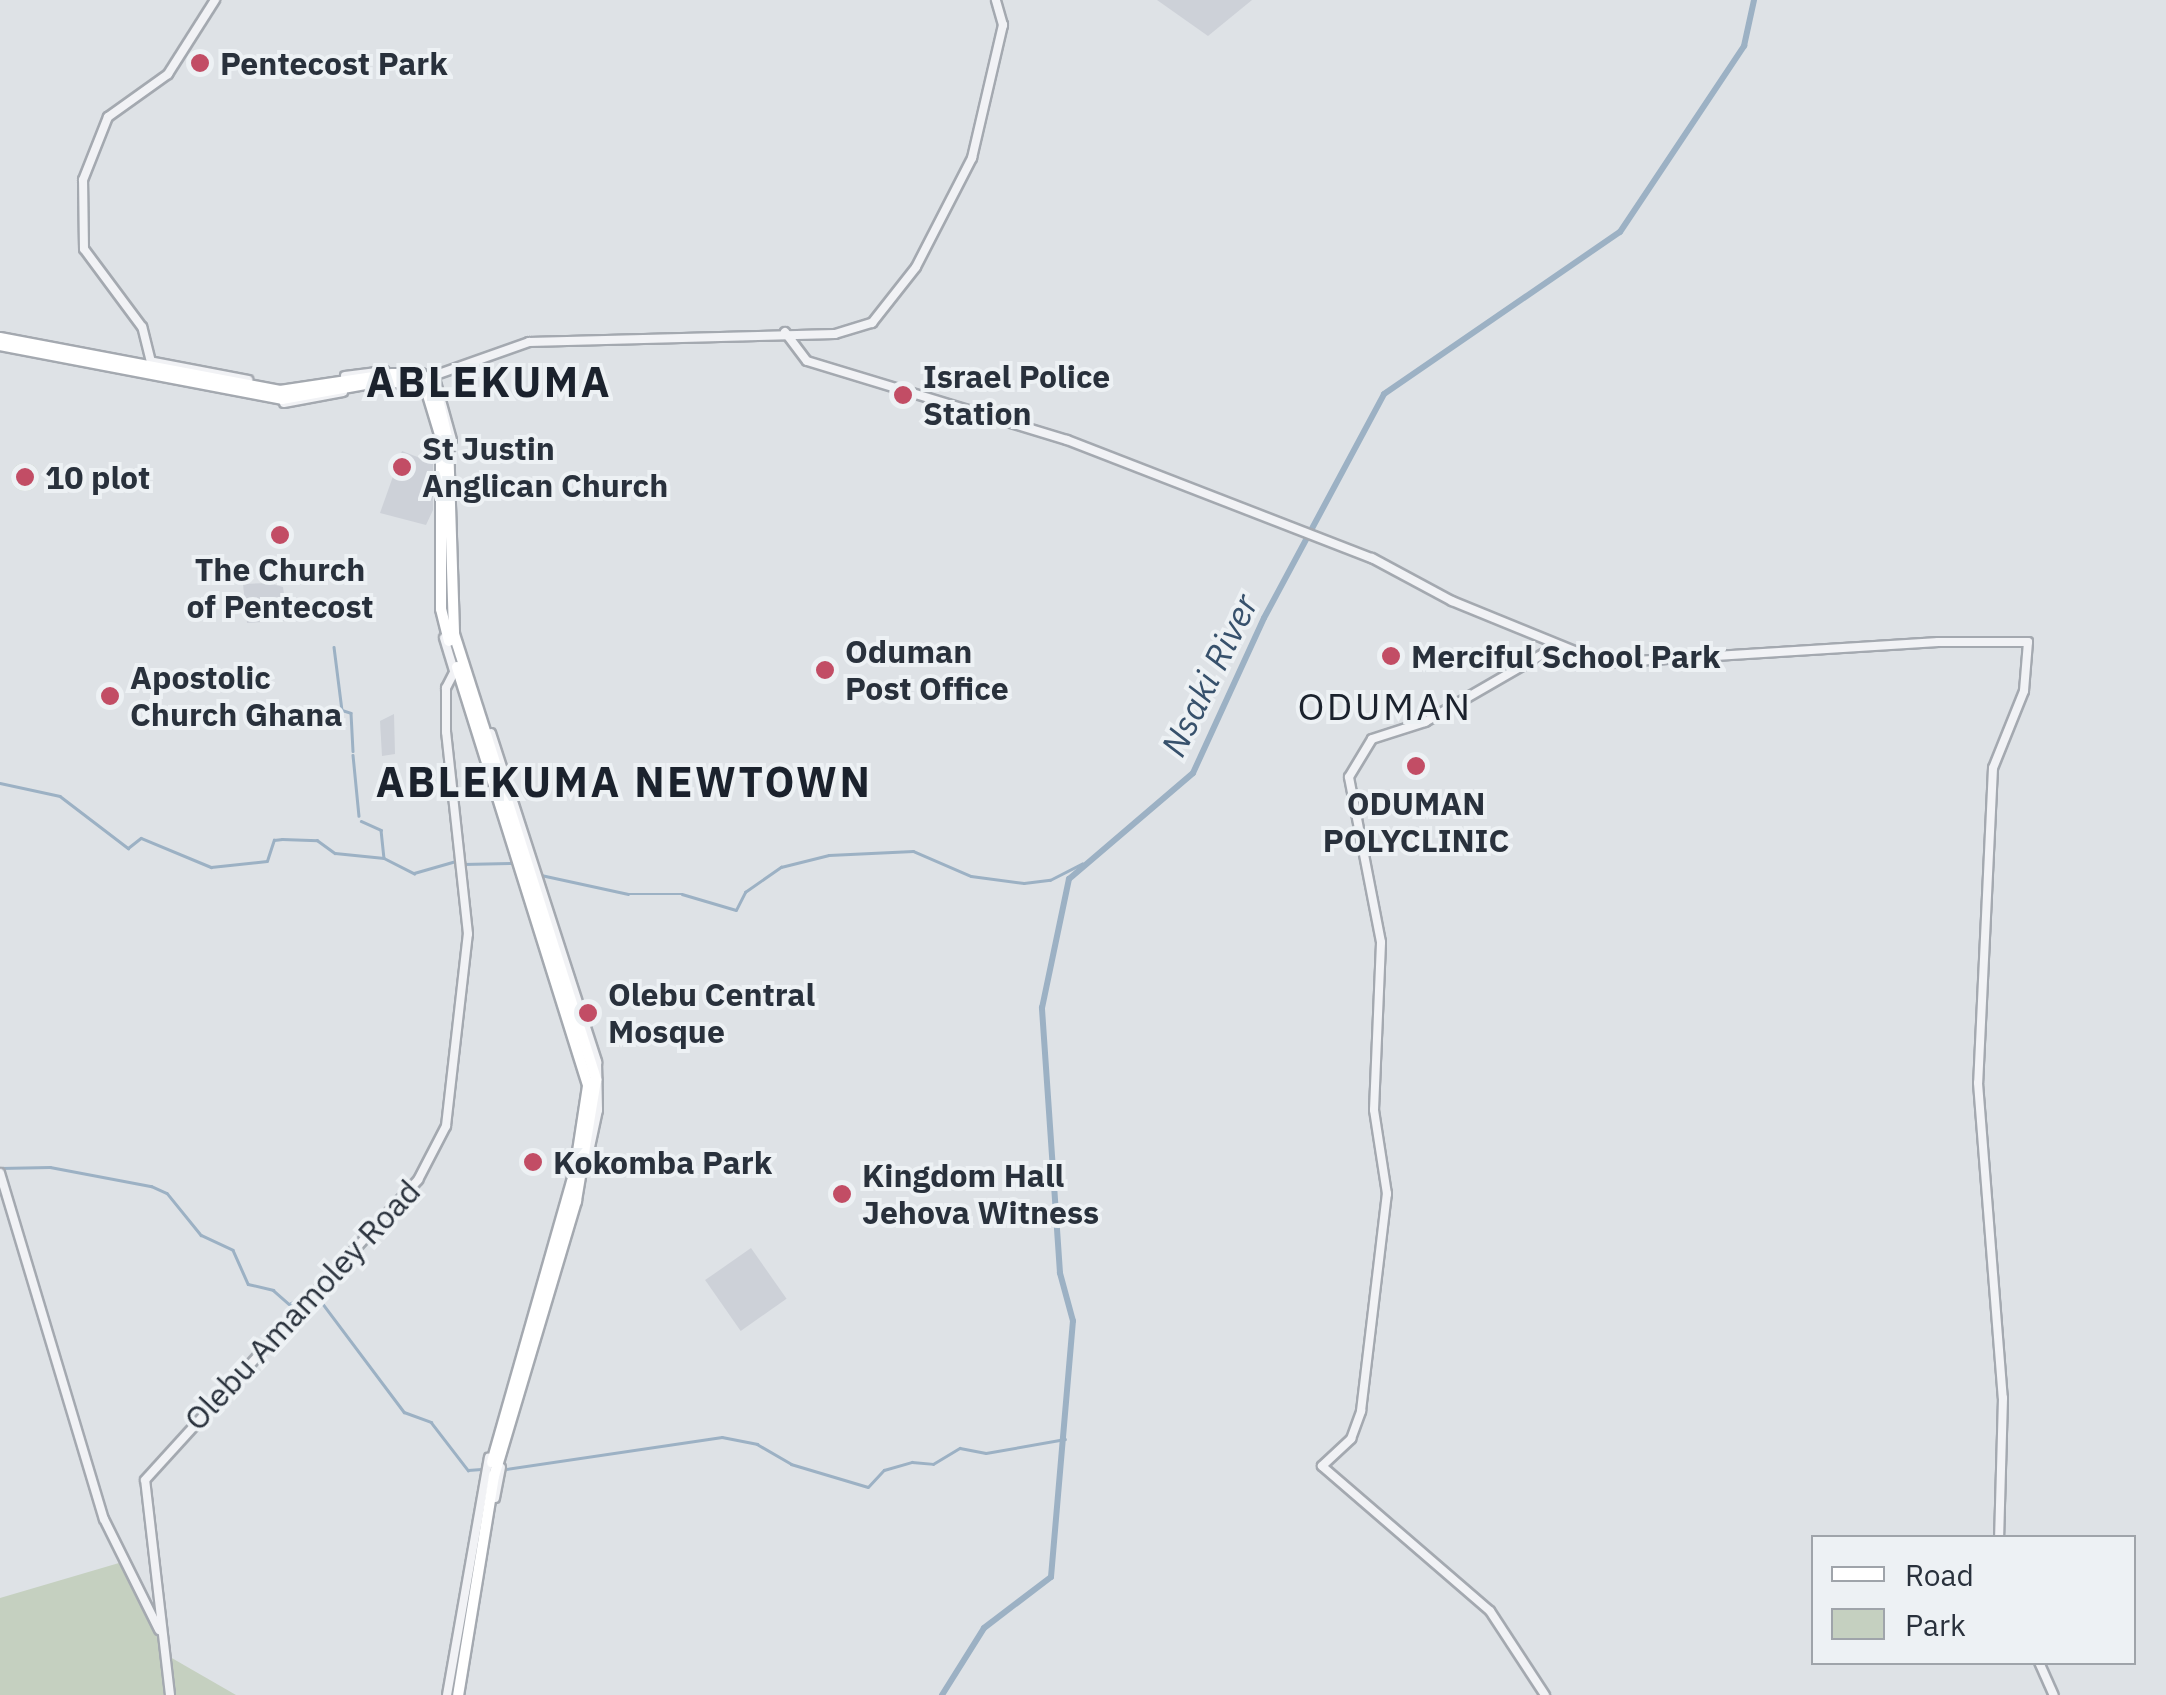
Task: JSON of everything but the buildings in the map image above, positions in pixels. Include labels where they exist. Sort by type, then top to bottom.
[{"type":"main road","points":[[0,341],[200,372],[280,392],[362,377],[427,382]]},
{"type":"main road","points":[[0,341],[266,398],[306,399],[365,385],[427,382]]},
{"type":"main road","points":[[427,382],[437,430],[443,621],[594,1065],[568,1235],[556,1256]]},
{"type":"main road","points":[[427,382],[450,441],[449,610],[471,680],[474,708]]},
{"type":"main road","points":[[453,1694],[507,1420],[556,1256],[578,1144],[589,1112]]},
{"type":"street","points":[[151,360],[142,327],[84,249],[84,180],[104,122],[168,74],[215,0]]},
{"type":"street","points":[[427,382],[476,356],[559,339],[854,331],[881,317],[903,288],[972,158],[1004,25],[996,0]]},
{"type":"street","points":[[784,332],[807,360],[1067,440],[1372,558],[1555,647],[1627,664],[1938,642],[2028,642],[2024,691],[1992,779],[1978,1083],[2003,1398],[1999,1535]]},
{"type":"street","points":[[115,357],[151,360],[200,372]]},
{"type":"street","points":[[439,588],[454,672],[579,1056],[584,1104],[578,1144]]},
{"type":"street","points":[[1545,1695],[1490,1611],[1322,1466],[1351,1439],[1362,1411],[1388,1194],[1374,1110],[1382,942],[1348,777],[1372,739],[1425,722],[1555,647]]},
{"type":"street","name":"Olebu Amamoley Road","points":[[170,1695],[143,1496],[147,1476],[412,1187],[446,1126],[468,934],[446,732],[447,680],[454,672]]},
{"type":"street","points":[[453,1694],[500,1472],[568,1235],[600,1074],[471,680]]},
{"type":"street","points":[[0,1173],[114,1546],[160,1632]]},
{"type":"street","points":[[453,1694],[485,1474],[564,1208]]},
{"type":"street","points":[[2040,1665],[2054,1695]]},
{"type":"shaded area","points":[[1157,0],[1252,0],[1208,36]]},
{"type":"shaded area","points":[[402,451],[433,463],[433,510],[426,525],[380,513]]},
{"type":"shaded area","points":[[243,584],[283,587],[286,607],[298,605],[300,620],[247,623]]},
{"type":"shaded area","points":[[394,714],[395,754],[382,756],[380,721]]},
{"type":"shaded area","points":[[751,1248],[787,1299],[741,1331],[705,1280]]},
{"type":"green space","name":"10 plot","points":[[25,463],[35,467],[39,477],[35,487],[25,491],[15,487],[11,477],[15,467]]},
{"type":"green space","points":[[119,1563],[158,1636],[167,1695],[0,1695],[0,1598]]},
{"type":"green space","points":[[170,1657],[236,1695],[175,1695]]},
{"type":"waterway","name":"Nsaki River","points":[[942,1695],[984,1628],[1051,1577],[1073,1321],[1060,1273],[1042,1008],[1069,879],[1193,773],[1264,618],[1384,394],[1620,232],[1744,46],[1754,0]]},
{"type":"waterway","points":[[334,647],[342,710],[351,713],[353,751]]},
{"type":"waterway","points":[[353,755],[359,816]]},
{"type":"waterway","points":[[0,783],[60,796],[128,848],[141,838],[211,867],[267,861],[274,840],[282,839],[317,840],[335,853],[384,858],[414,873],[456,861]]},
{"type":"waterway","points":[[361,821],[381,830],[384,857]]},
{"type":"waterway","points":[[541,875],[628,894],[682,894],[736,910],[745,892],[781,867],[829,855],[913,851],[971,876],[1024,883],[1050,880],[1082,864]]},
{"type":"waterway","points":[[463,864],[512,863]]},
{"type":"waterway","points":[[0,1168],[50,1167],[151,1186],[167,1193],[201,1235],[233,1250],[248,1284],[273,1290],[289,1304],[311,1293]]},
{"type":"waterway","points":[[317,1296],[404,1412],[431,1422],[468,1470],[481,1469]]},
{"type":"waterway","points":[[506,1469],[722,1437],[757,1444],[791,1464],[868,1487],[884,1470],[912,1462],[933,1464],[960,1448],[986,1453],[1065,1439]]},
{"type":"place","name":"Pentecost Park","points":[[200,63]]},
{"type":"place","name":"Israel Police Station","points":[[903,395]]},
{"type":"place","name":"St Justin Anglican Church","points":[[402,467]]},
{"type":"place","name":"10 plot","points":[[25,477]]},
{"type":"place","name":"The Church of Pentecost","points":[[280,535]]},
{"type":"place","name":"Merciful School Park","points":[[1391,656]]},
{"type":"place","name":"Oduman Post Office","points":[[825,670]]},
{"type":"place","name":"Apostolic Church Ghana","points":[[110,696]]},
{"type":"place","name":"ODUMAN POLYCLINIC","points":[[1416,766]]},
{"type":"place","name":"Olebu Central Mosque","points":[[588,1013]]},
{"type":"place","name":"Kokomba Park","points":[[533,1162]]},
{"type":"place","name":"Kingdom Hall Jehova Witness","points":[[842,1194]]},
{"type":"district","name":"ABLEKUMA","points":[[489,382]]},
{"type":"district","name":"ODUMAN","points":[[1385,706]]},
{"type":"district","name":"ABLEKUMA NEWTOWN","points":[[624,782]]}]
